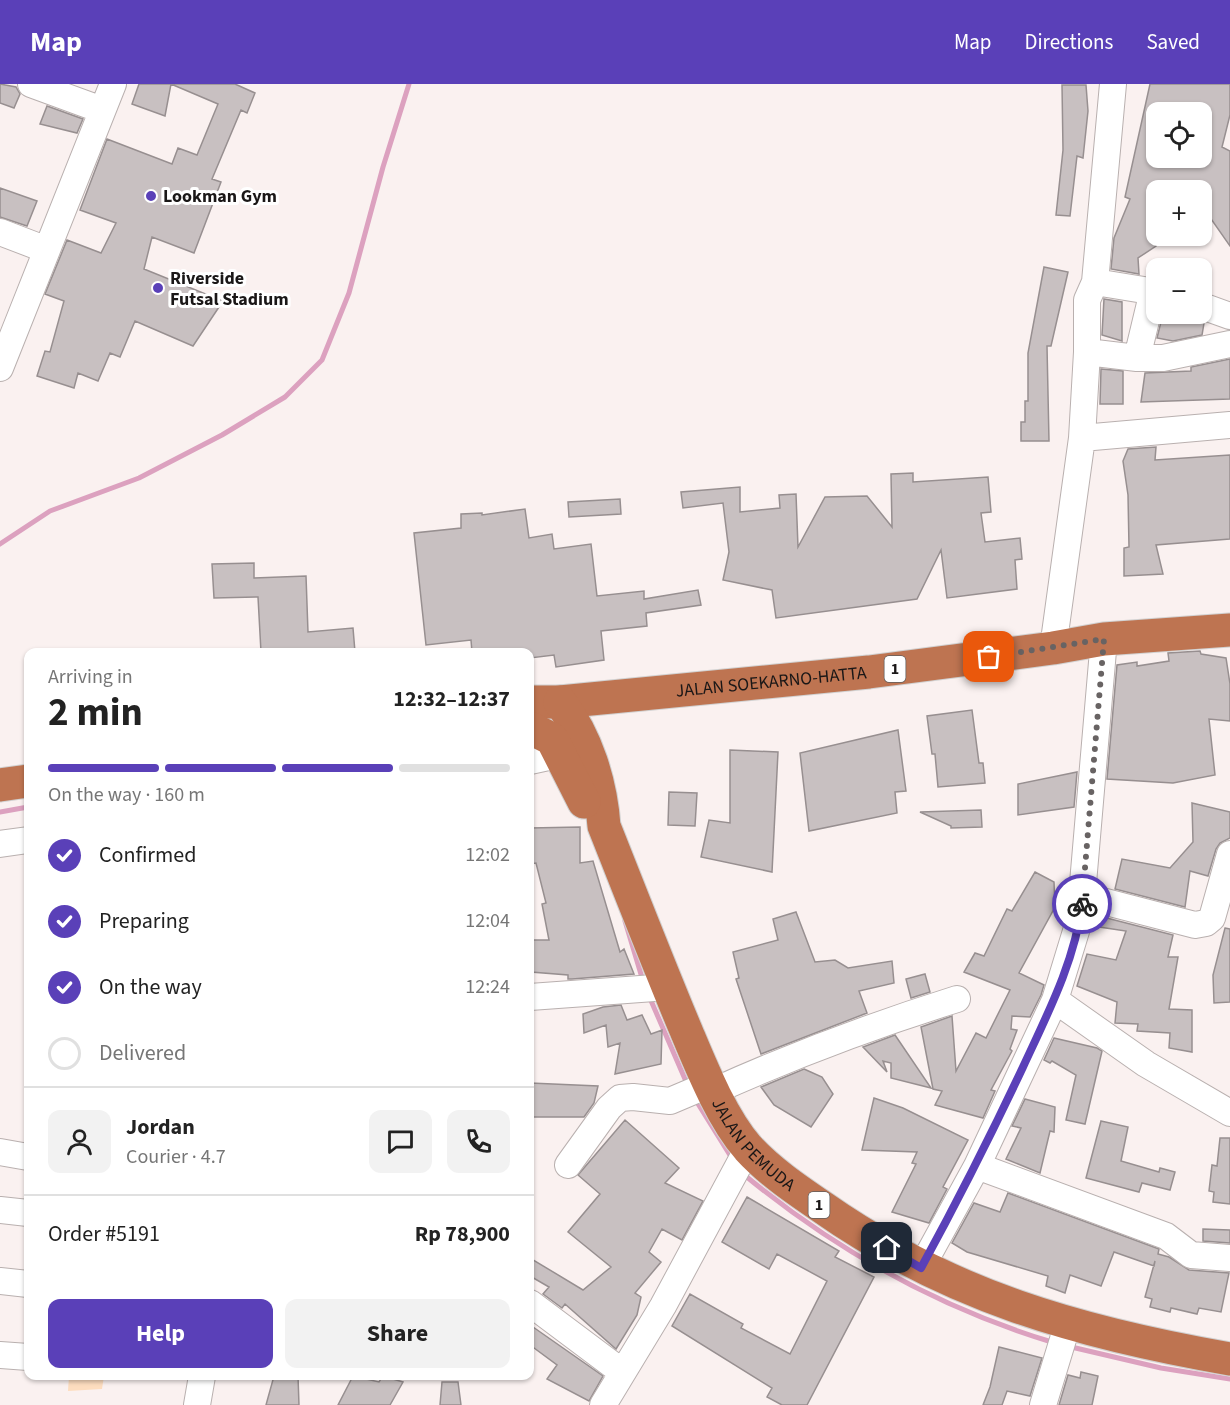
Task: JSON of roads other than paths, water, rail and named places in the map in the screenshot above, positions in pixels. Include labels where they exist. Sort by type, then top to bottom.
[{"type":"highway","name":"JALAN SOEKARNO-HATTA","points":[[545,702],[778,682],[1053,648],[1104,639],[1230,630]]},
{"type":"highway","name":"JALAN PEMUDA","points":[[545,702],[581,734],[603,803],[604,826],[651,988],[746,1152],[852,1228],[921,1268],[1003,1304],[1063,1337],[1145,1345],[1230,1359]]},
{"type":"highway","name":"JALAN PEMUDA","points":[[534,730],[552,739],[562,754],[587,808],[604,826]]},
{"type":"highway","points":[[0,763],[24,760]]},
{"type":"highway","points":[[0,785],[24,782]]},
{"type":"street","points":[[31,84],[102,110]]},
{"type":"street","points":[[0,368],[9,320],[47,250],[113,84]]},
{"type":"street","points":[[1053,648],[1082,438],[1087,352],[1087,300],[1095,282],[1113,84]]},
{"type":"street","points":[[0,232],[47,250]]},
{"type":"street","points":[[1095,282],[1146,290]]},
{"type":"street","points":[[1212,310],[1230,316]]},
{"type":"street","points":[[1137,358],[1146,324]]},
{"type":"street","points":[[1087,352],[1137,358],[1164,358],[1230,344]]},
{"type":"street","points":[[1082,438],[1230,425]]},
{"type":"street","points":[[921,1268],[977,1166],[1055,1000],[1080,918],[1104,639]]},
{"type":"street","points":[[534,760],[562,754]]},
{"type":"street","points":[[0,844],[24,841]]},
{"type":"street","points":[[1083,896],[1195,925],[1206,923],[1212,918],[1230,854]]},
{"type":"street","points":[[534,997],[651,988]]},
{"type":"street","points":[[568,1165],[609,1108],[620,1098],[670,1101],[853,1033],[957,999]]},
{"type":"street","points":[[1055,1000],[1146,1064],[1230,1113]]},
{"type":"street","points":[[0,1152],[24,1156]]},
{"type":"street","points":[[603,1405],[663,1306],[746,1152]]},
{"type":"street","points":[[977,1166],[1166,1236],[1191,1255],[1230,1258]]},
{"type":"street","points":[[0,1210],[24,1213]]},
{"type":"street","points":[[0,1281],[24,1284]]},
{"type":"street","points":[[534,1306],[622,1372]]},
{"type":"street","points":[[1043,1405],[1063,1337]]},
{"type":"street","points":[[0,1355],[24,1357]]},
{"type":"street","points":[[197,1405],[201,1380]]},
{"type":"waterway","points":[[0,544],[50,511],[139,478],[222,435],[285,397],[322,360],[349,293],[383,167],[409,84]]},
{"type":"waterway","points":[[0,812],[24,808]]},
{"type":"waterway","points":[[625,921],[643,981]]},
{"type":"waterway","points":[[649,996],[688,1086]]},
{"type":"waterway","points":[[695,1099],[733,1160]]},
{"type":"waterway","points":[[742,1173],[814,1228],[890,1274],[970,1313],[1055,1343]]},
{"type":"waterway","points":[[1067,1346],[1161,1368],[1230,1379]]},
{"type":"place","name":"Lookman Gym","points":[[151,196]]},
{"type":"place","name":"Riverside Futsal Stadium","points":[[158,288]]}]
